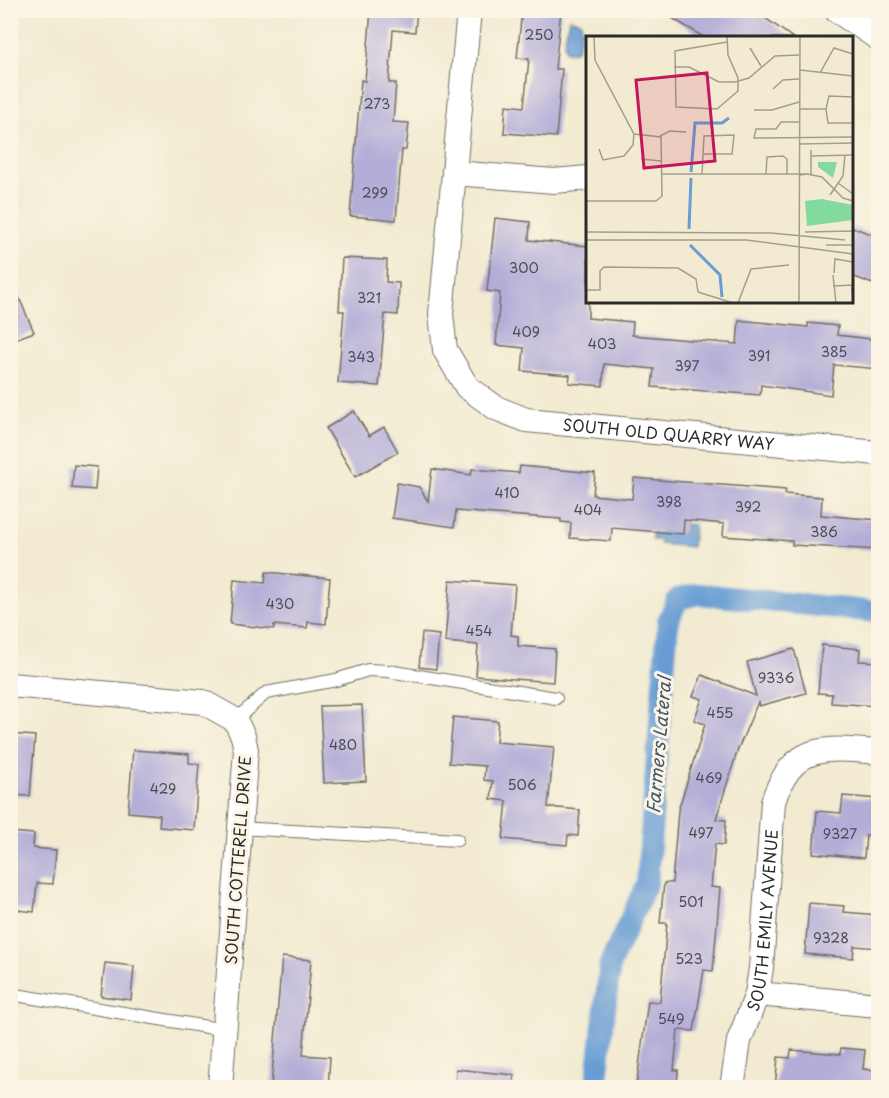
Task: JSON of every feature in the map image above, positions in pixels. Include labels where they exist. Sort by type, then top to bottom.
[{"type":"street","points":[[469,10],[454,173],[554,181],[586,178]]},
{"type":"street","points":[[836,10],[869,25]]},
{"type":"street","name":"SOUTH OLD QUARRY WAY","points":[[454,173],[441,314],[445,350],[467,387],[496,408],[526,420],[879,453]]},
{"type":"street","points":[[10,685],[203,702],[235,720]]},
{"type":"street","name":"SOUTH COTTERELL DRIVE","points":[[220,1088],[246,750],[243,736],[235,720]]},
{"type":"street","name":"SOUTH EMILY AVENUE","points":[[732,1088],[739,1041],[757,994],[761,968],[773,802],[782,776],[800,758],[819,750],[843,748],[879,752]]},
{"type":"street","points":[[757,994],[879,1005]]},
{"type":"lane","points":[[235,720],[266,693],[336,680],[368,670],[388,670],[556,698]]},
{"type":"lane","points":[[240,828],[457,840]]},
{"type":"lane","points":[[10,994],[225,1030]]},
{"type":"water","points":[[569,18],[581,22],[582,30],[577,50],[571,52],[566,51],[564,43]]},
{"type":"water","points":[[685,524],[694,525],[692,547],[660,544],[660,540],[652,540],[652,533],[661,534],[661,531],[684,533]]},
{"type":"building","points":[[371,10],[417,10],[415,32],[393,30],[389,83],[396,83],[393,122],[409,123],[406,150],[402,150],[396,220],[350,216],[361,80],[365,81]]},
{"type":"building","points":[[522,10],[561,10],[555,69],[562,69],[556,137],[504,133],[506,105],[524,107],[529,59],[517,58]]},
{"type":"building","points":[[659,10],[754,10],[790,36],[702,36]]},
{"type":"building","points":[[495,218],[530,222],[529,240],[586,246],[588,318],[633,322],[632,335],[737,344],[739,320],[808,327],[808,323],[838,326],[837,335],[879,340],[879,369],[834,365],[831,395],[761,385],[760,395],[652,387],[654,369],[604,364],[603,386],[569,383],[570,375],[522,371],[524,348],[496,345],[500,293],[487,291]]},
{"type":"building","points":[[853,227],[879,237],[879,271],[873,284],[853,276]]},
{"type":"building","points":[[342,258],[387,260],[386,282],[399,283],[398,315],[385,314],[379,386],[338,383],[344,311],[339,311]]},
{"type":"building","points":[[10,277],[34,332],[10,341]]},
{"type":"building","points":[[354,411],[369,436],[384,427],[398,452],[355,477],[326,428]]},
{"type":"building","points":[[74,465],[97,467],[95,490],[72,488]]},
{"type":"building","points":[[520,466],[595,473],[593,495],[632,499],[634,478],[786,490],[785,494],[822,497],[821,515],[879,520],[879,550],[792,545],[792,541],[723,536],[724,524],[684,520],[683,534],[612,528],[611,541],[570,538],[571,523],[561,522],[561,519],[456,511],[454,527],[392,518],[397,483],[419,487],[428,501],[432,469],[471,475],[472,469],[519,473]]},
{"type":"building","points":[[266,572],[330,578],[326,624],[308,622],[307,628],[274,625],[274,629],[230,624],[234,580],[265,583]]},
{"type":"building","points":[[450,580],[515,585],[511,635],[518,636],[518,646],[555,649],[553,682],[476,676],[478,645],[445,642]]},
{"type":"building","points":[[422,633],[439,635],[436,669],[419,667]]},
{"type":"building","points":[[822,645],[860,649],[859,661],[879,662],[879,706],[831,703],[832,694],[818,693]]},
{"type":"building","points":[[794,649],[806,693],[759,706],[758,702],[738,749],[716,819],[726,820],[724,845],[715,844],[711,887],[720,888],[713,971],[704,970],[694,1031],[678,1030],[674,1070],[678,1070],[677,1088],[636,1088],[648,1001],[660,1002],[667,923],[660,923],[664,883],[672,883],[678,811],[705,724],[694,720],[702,699],[693,696],[702,675],[756,696],[747,662]]},
{"type":"building","points":[[362,705],[366,781],[324,783],[320,706]]},
{"type":"building","points":[[453,717],[498,721],[496,742],[554,747],[548,807],[580,810],[578,836],[568,835],[567,845],[503,839],[507,801],[491,799],[493,781],[484,780],[485,766],[449,763]]},
{"type":"building","points":[[10,734],[35,736],[30,796],[10,795]]},
{"type":"building","points":[[133,750],[189,754],[189,763],[199,764],[194,830],[159,827],[160,815],[128,812]]},
{"type":"building","points":[[843,796],[879,799],[879,836],[866,835],[864,858],[813,853],[817,811],[841,813]]},
{"type":"building","points":[[10,832],[34,834],[33,848],[56,850],[53,884],[37,883],[34,912],[10,909]]},
{"type":"building","points":[[809,903],[844,906],[843,912],[879,915],[879,948],[854,946],[853,958],[805,954]]},
{"type":"building","points":[[282,957],[311,960],[303,1055],[330,1057],[328,1088],[271,1088]]},
{"type":"building","points":[[105,963],[134,966],[131,1000],[101,996]]},
{"type":"building","points":[[841,1048],[865,1050],[863,1069],[879,1071],[879,1088],[775,1088],[778,1057],[790,1058],[791,1050],[840,1054]]},
{"type":"building","points":[[456,1069],[514,1075],[513,1088],[455,1088]]},
{"type":"waterway","name":"Farmers Lateral","points":[[596,1088],[610,964],[647,883],[668,621],[678,599],[698,594],[878,612]]}]
